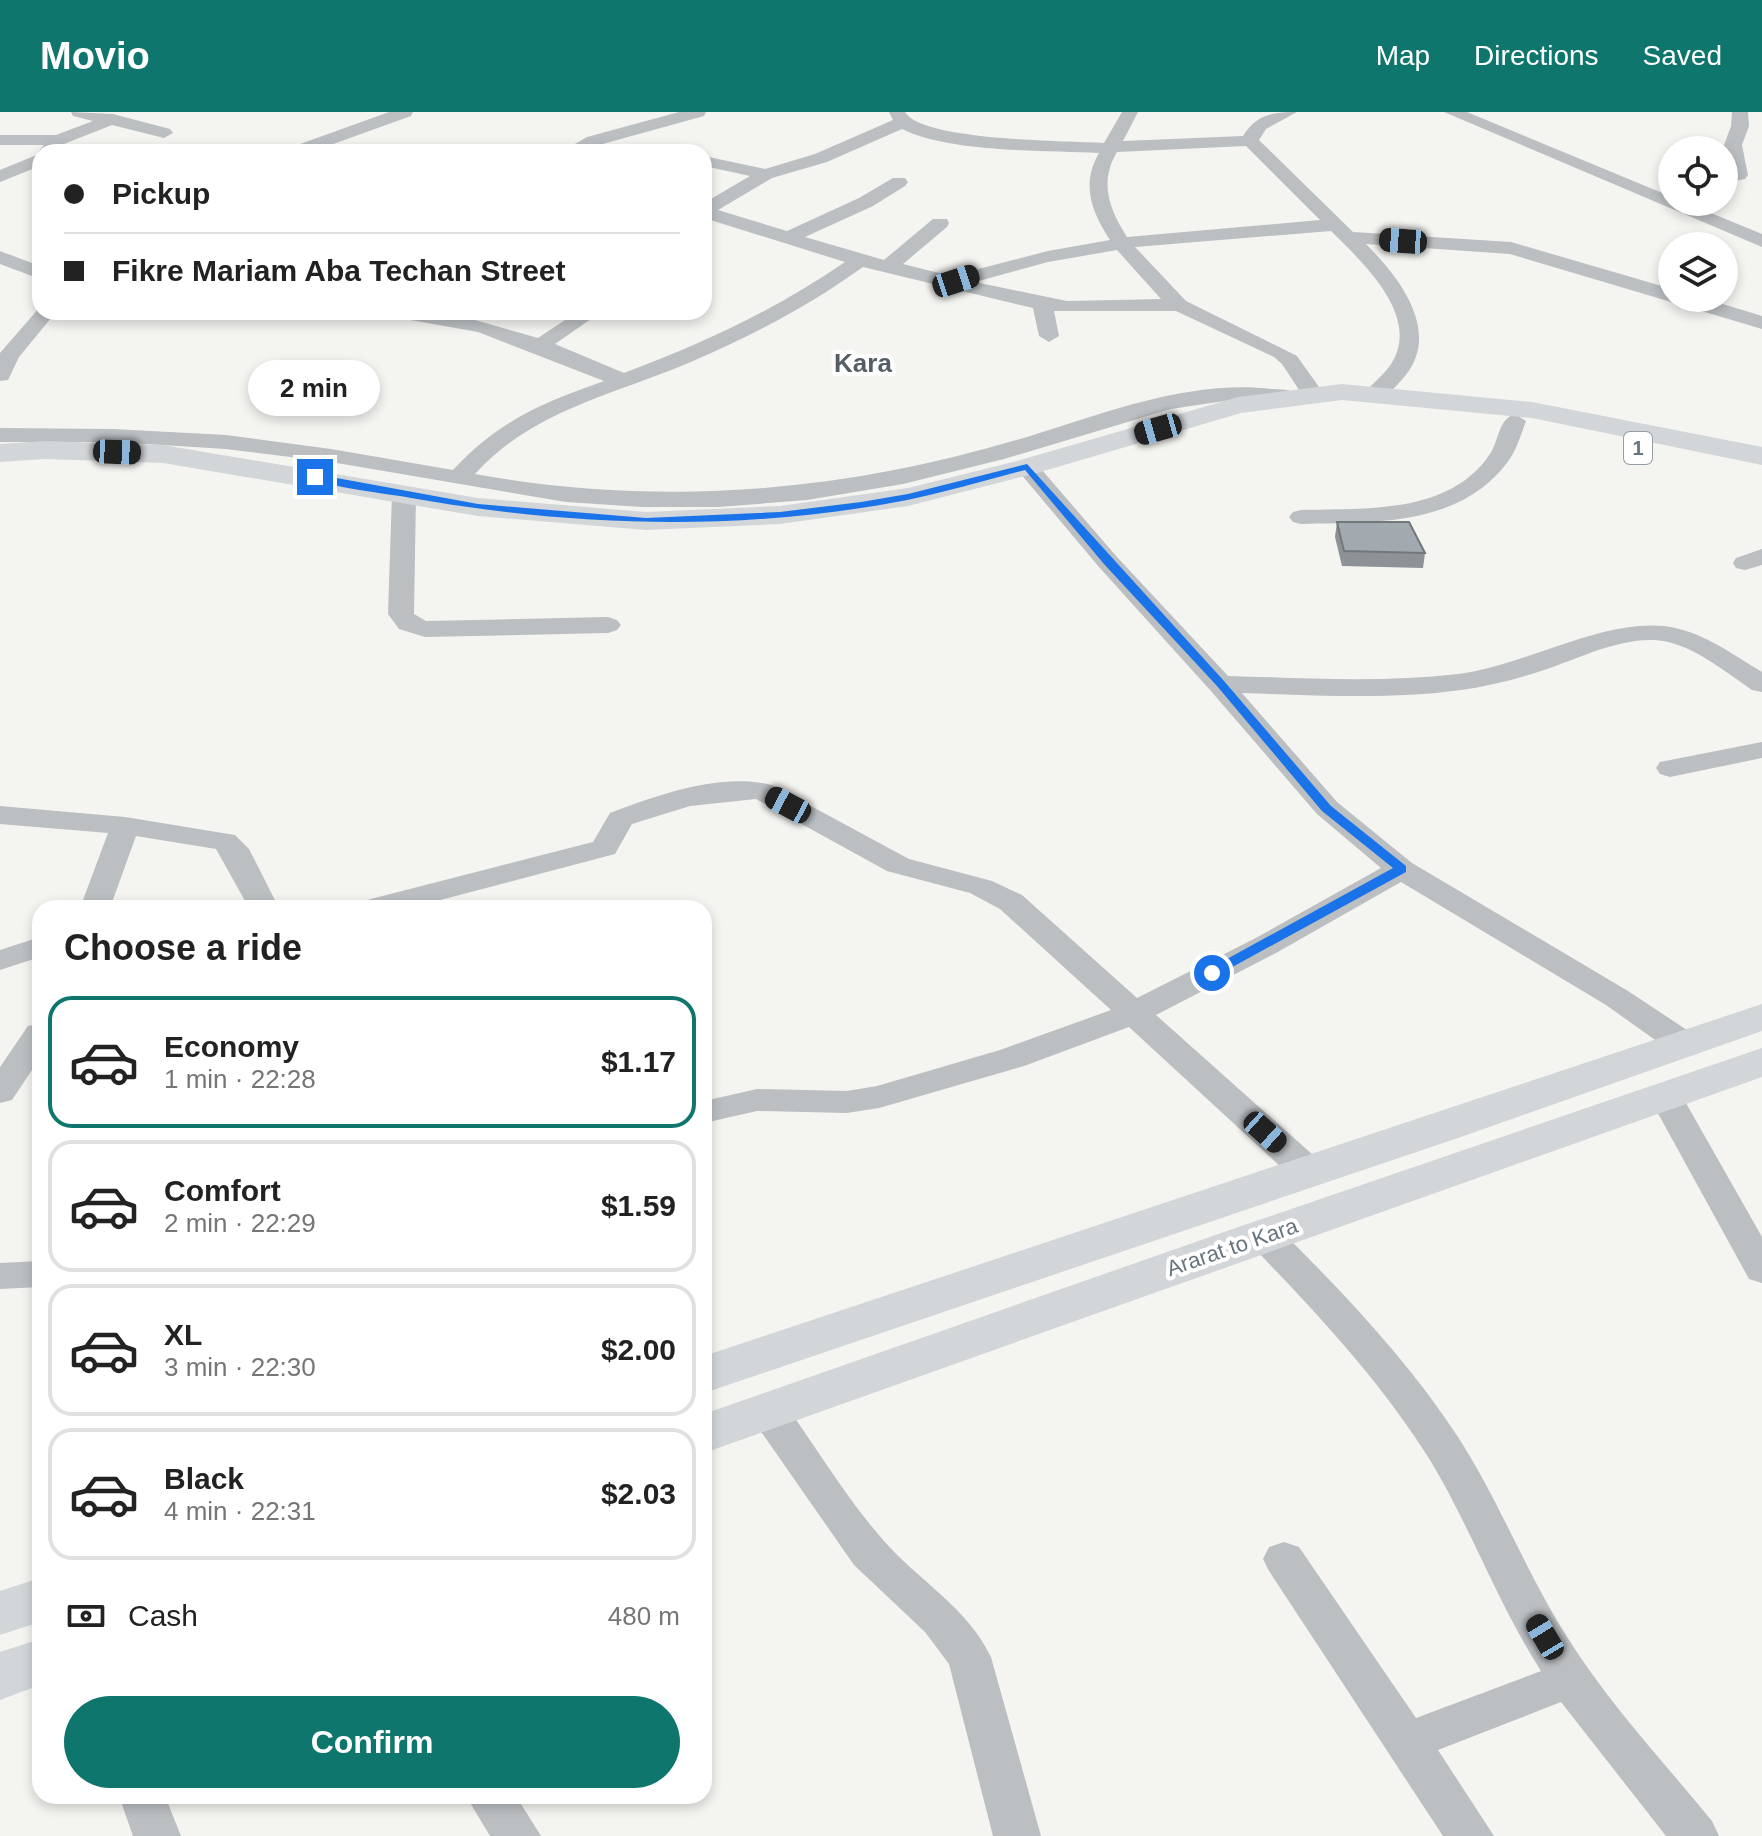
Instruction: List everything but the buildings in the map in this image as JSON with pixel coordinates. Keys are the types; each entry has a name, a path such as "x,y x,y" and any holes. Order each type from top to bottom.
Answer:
{"main road":[{"path":"0,453 45,450 163,454 478,507 599,519 709,520 780,515 908,497 1027,467 1238,405 1301,395 1376,393 1472,404 1523,415"},
{"name":"1","path":"1523,415 1762,456"},
{"name":"1","path":"1523,415 1762,475"},
{"path":"712,1372 1762,1017"},
{"name":"Ararat to Kara","path":"712,1431 1762,1062"},
{"path":"1564,1085 1605,1119"},
{"path":"0,1613 32,1603"},
{"path":"0,1676 32,1665"}],"street":[{"path":"79,112 164,133"},
{"path":"162,112 169,144"},
{"path":"317,144 405,112"},
{"path":"587,144 698,112"},
{"path":"0,435 106,434 198,438 302,451 542,492 631,500 745,499 883,481 992,456 1140,410 1203,397 1233,393 1301,395 1290,360 1179,305 1133,261 1104,211 1098,196 1097,174 1130,112"},
{"path":"1250,141 1254,130 1263,122 1289,112"},
{"path":"1452,112 1762,241"},
{"path":"1736,136 1740,112"},
{"path":"712,206 766,174 821,158 900,117 924,131 955,137 1110,148 1250,141 1386,275 1399,299 1409,351 1403,364 1376,393"},
{"path":"57,144 113,119"},
{"path":"950,161 955,137"},
{"path":"0,140 35,144"},
{"path":"0,177 32,163"},
{"path":"712,163 766,174"},
{"path":"1738,176 1762,173"},
{"path":"790,237 866,202 899,182"},
{"path":"1650,192 1658,191"},
{"path":"712,213 860,260 1042,304 1067,307 1179,305"},
{"path":"890,265 940,223"},
{"path":"956,281 1014,263 1234,230 1342,231 1511,248 1658,291"},
{"path":"0,257 32,270"},
{"path":"459,478 500,434 521,422 706,348 755,324 860,260"},
{"path":"1042,304 1049,336"},
{"path":"1727,312 1762,323"},
{"path":"0,375 5,354 38,320"},
{"path":"465,320 542,344 623,381"},
{"path":"542,344 579,320"},
{"path":"1301,517 1391,514 1421,510 1445,502 1474,483 1500,457 1523,415"},
{"path":"1027,467 1327,808 1401,869 1617,998 1684,1044"},
{"path":"404,493 401,614 408,624 425,629 608,625"},
{"path":"1220,684 1403,688 1450,683 1531,667 1640,633 1668,634 1687,641 1762,684"},
{"path":"1670,768 1762,750"},
{"path":"405,900 604,848 620,819 650,807 740,789 762,791 898,865 981,887 1011,902 1309,1172"},
{"path":"0,815 125,826 225,841 234,849 260,900"},
{"path":"98,900 125,826"},
{"path":"712,1110 757,1100 847,1102 879,1097 1012,1058 1132,1014 1265,946 1401,869"},
{"path":"0,960 32,950"},
{"path":"0,1092 32,1045"},
{"path":"1666,1097 1762,1270"},
{"path":"1263,1235 1327,1300 1405,1393 1444,1450 1520,1594 1570,1679 1695,1836"},
{"path":"0,1276 32,1274"},
{"path":"769,1412 869,1553 940,1619 969,1657 1017,1836"},
{"path":"1284,1559 1470,1836"},
{"path":"1407,1742 1570,1679"},
{"path":"145,1804 157,1836"},
{"path":"495,1804 517,1836"}],"district":[{"name":"Kara","path":"863,363"}],"route":[{"path":"315,477 478,507 646,521 780,515 861,504 908,497 1027,467 1327,808 1401,869 1212,973"}]}
